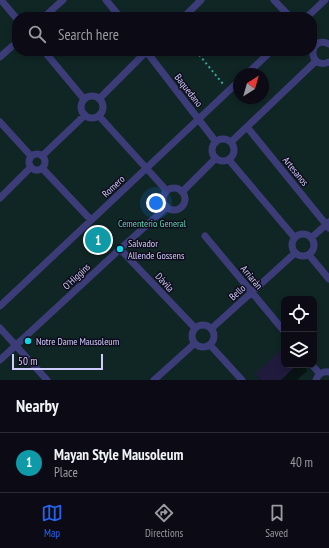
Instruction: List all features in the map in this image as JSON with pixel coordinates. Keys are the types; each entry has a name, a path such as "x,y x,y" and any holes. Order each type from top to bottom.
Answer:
{"lane":[{"path":"1,0 12,13"},
{"path":"50,12 63,0"},
{"path":"106,0 116,12"},
{"path":"189,12 201,0"},
{"path":"274,0 285,12"},
{"path":"312,12 325,0"},
{"path":"317,43 325,42 329,44"},
{"path":"0,57 12,46"},
{"path":"48,56 84,99"},
{"path":"99,99 142,56"},
{"name":"Baquedano","path":"151,56 216,142"},
{"path":"253,68 266,56"},
{"path":"313,56 316,61 322,64 329,62"},
{"path":"231,142 316,61"},
{"name":"Romero","path":"0,306 233,86"},
{"path":"93,96 99,99 103,106 99,116 91,118 82,113 82,102 84,99 93,96"},
{"path":"42,156 84,115"},
{"path":"99,116 167,191"},
{"path":"0,122 32,156"},
{"name":"Artesanos","path":"247,127 328,225"},
{"path":"223,139 231,142 234,149 232,157 229,160 220,160 213,155 212,150 216,142 223,139"},
{"path":"31,168 29,161 32,156 38,154 42,156"},
{"path":"42,156 44,161 44,166 42,168"},
{"path":"182,192 216,158"},
{"path":"229,160 295,238"},
{"path":"31,168 36,170 42,168"},
{"path":"0,198 31,168"},
{"path":"42,168 91,220"},
{"path":"175,188 182,192 185,203 182,207 171,210 167,207 163,199 164,194 167,191 175,188"},
{"name":"O'Higgins","path":"0,360 120,248 167,207"},
{"path":"311,238 328,225"},
{"path":"305,235 311,238 314,249 309,255 300,256 295,253 292,244 295,238 305,235"},
{"name":"Arriarán","path":"205,236 281,327"},
{"name":"Dávila","path":"120,248 195,328"},
{"name":"Bello","path":"211,329 295,253"},
{"path":"309,255 329,279"},
{"path":"201,325 211,329 214,336 210,345 200,347 194,344 192,338 195,328 201,325"},
{"path":"0,328 46,379"},
{"path":"154,380 194,344"},
{"path":"210,345 242,380"},
{"path":"314,368 318,377 324,372 329,372"}],"path":[{"path":"200,56 228,91"}],"green space":[{"name":"Cementerio General","path":"0,0 329,0 329,380 0,380"}],"building":[{"path":"281,350 281,368 294,368 281,380 261,380 255,374"}],"place":[{"name":"Mayan Style Mausoleum","path":"98,240"},
{"name":"Salvador Allende Gossens","path":"120,249"},
{"name":"Notre Dame Mausoleum","path":"28,341"}]}
